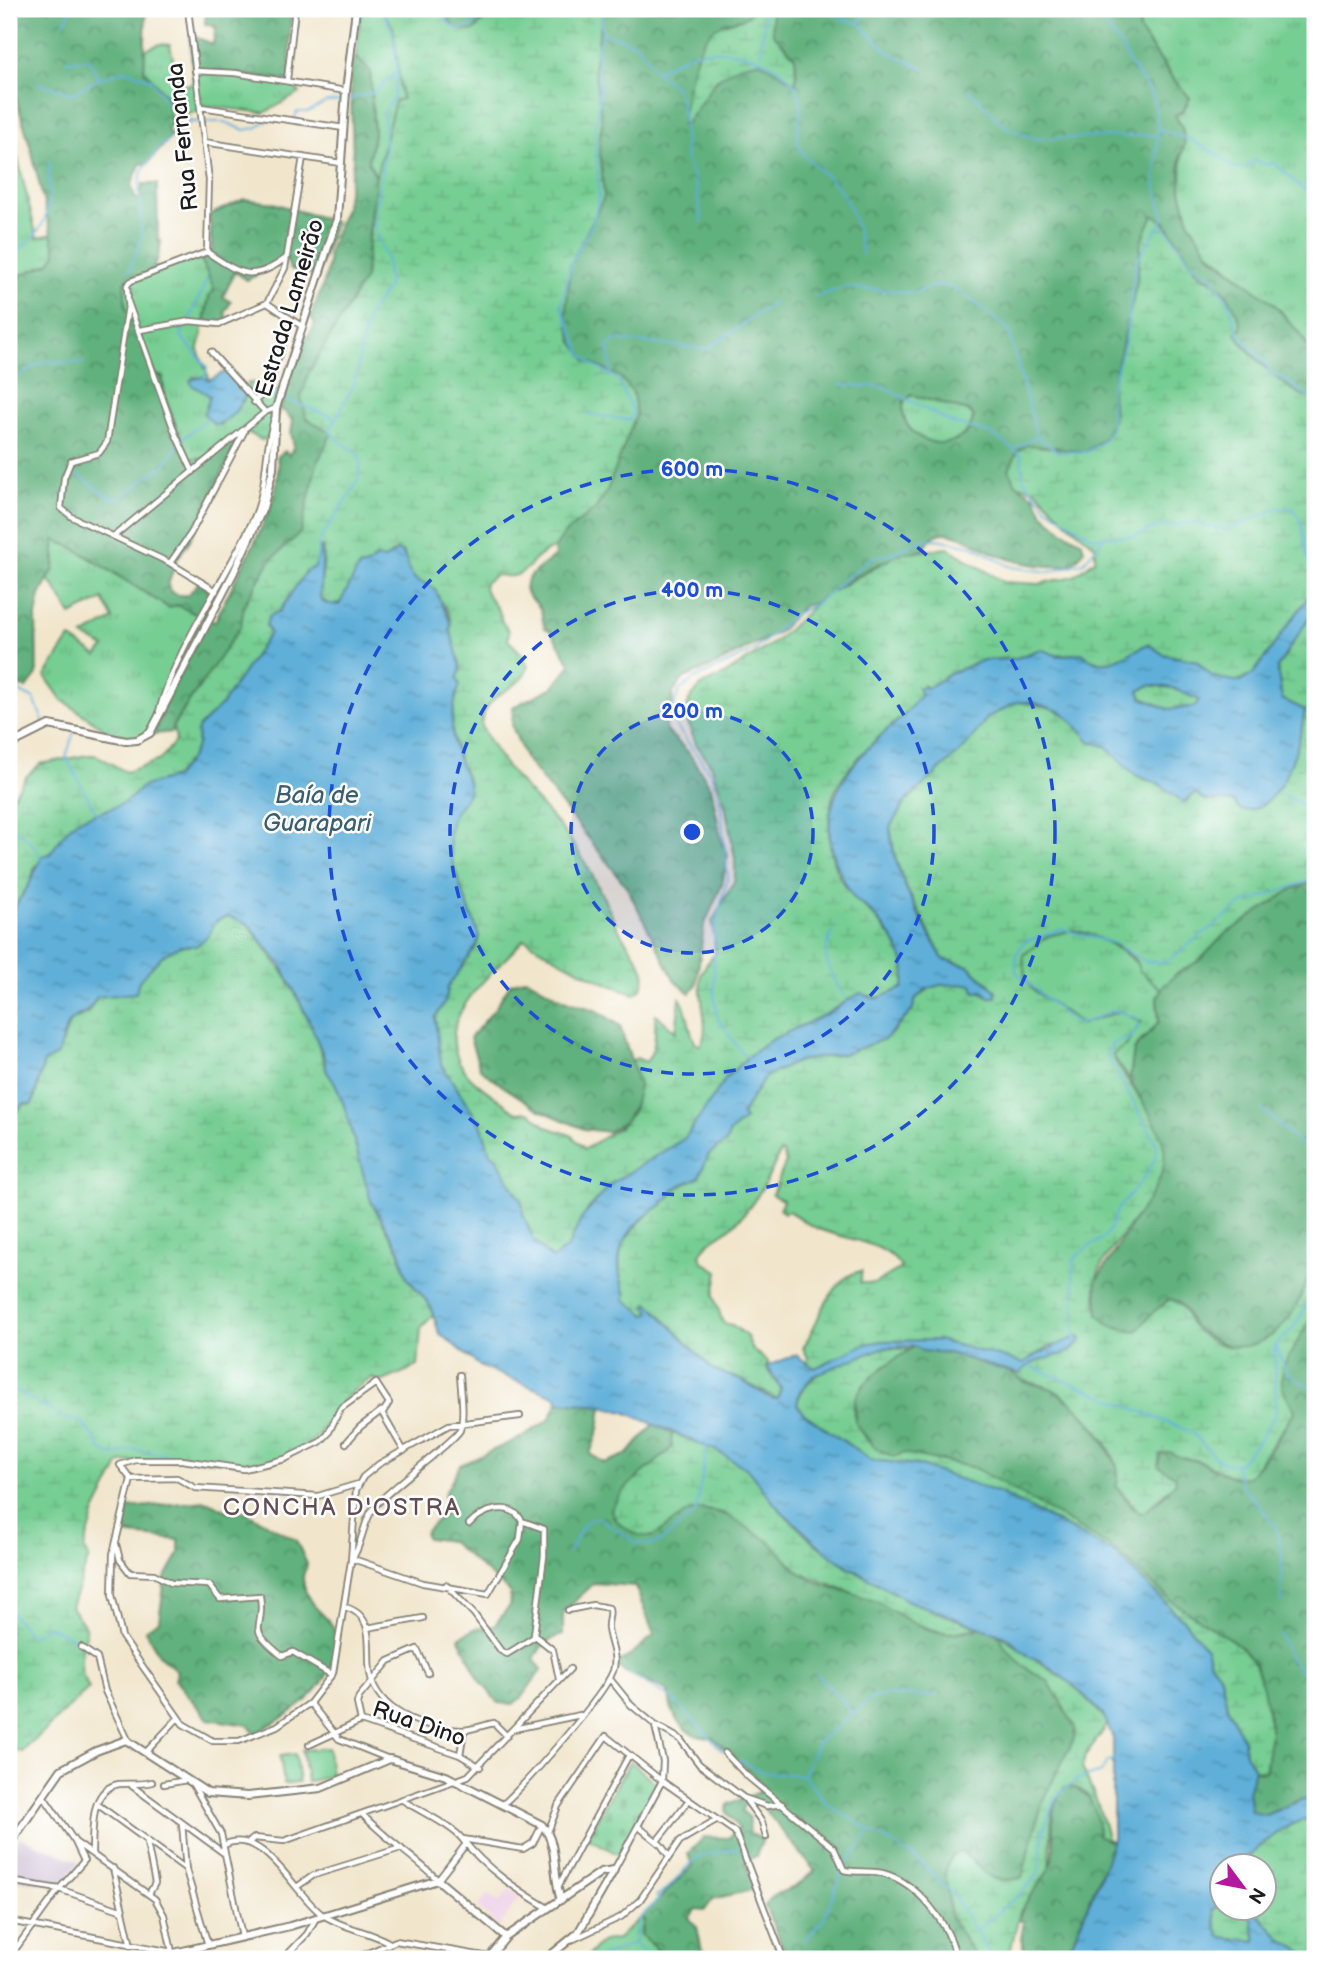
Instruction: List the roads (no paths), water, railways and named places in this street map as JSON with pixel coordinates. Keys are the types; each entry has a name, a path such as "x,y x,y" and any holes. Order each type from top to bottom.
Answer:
{"street":[{"name":"Rua Fernanda","path":"188,9 209,185 207,252"},
{"path":"287,80 295,9"},
{"name":"Estrada Lameirão","path":"158,722 175,681 249,541 270,491 276,410 337,219 346,90 356,9"},
{"path":"195,71 287,80 346,90"},
{"path":"201,107 345,128"},
{"path":"204,142 342,163"},
{"path":"140,330 190,321 219,324 267,303 283,274 287,258 303,158"},
{"path":"216,591 170,564 63,512 61,490 71,461 99,453 107,442 128,302 127,291 131,281 207,252 239,273 250,276 287,258"},
{"path":"128,302 193,472"},
{"path":"267,303 303,328"},
{"path":"254,402 268,389 291,319"},
{"path":"211,352 265,412"},
{"path":"9,745 49,724 126,741 137,740 150,733 158,722 162,701 176,670 261,499 276,410 265,412 114,536"},
{"path":"170,564 191,533 246,428"},
{"path":"352,1560 363,1526 377,1504 430,1456 456,1437 461,1422 460,1375"},
{"path":"131,1479 120,1465 136,1460 182,1460 244,1469 285,1459 320,1443 328,1434 340,1409 376,1383 389,1403 383,1412 370,1419 346,1443"},
{"path":"383,1412 404,1451"},
{"path":"131,1479 177,1478 195,1488 318,1496 359,1483 376,1466 444,1427 461,1422 520,1416"},
{"path":"131,1479 115,1540 112,1595 121,1637 178,1718 190,1730 213,1741 239,1741 277,1726 310,1703 332,1675 352,1560 359,1483"},
{"path":"352,1560 423,1583 489,1593 520,1539 522,1521 517,1514 503,1509 484,1512 468,1524"},
{"path":"522,1521 537,1524 544,1530 544,1556 534,1637"},
{"path":"115,1540 120,1560 130,1573 154,1574 171,1583 209,1585 220,1600 260,1596 257,1626 260,1635 282,1656 293,1652 332,1675"},
{"path":"445,1585 474,1614 507,1654 534,1637"},
{"path":"502,1805 526,1784 540,1762 610,1679 616,1658 608,1629 610,1609 593,1605 568,1610"},
{"path":"345,1607 359,1614 367,1628 373,1682 390,1706 422,1724 464,1730 494,1723 508,1736"},
{"path":"367,1628 423,1618"},
{"path":"534,1637 553,1650 559,1680"},
{"path":"81,1647 97,1658 105,1691 129,1741"},
{"path":"361,1721 357,1703 389,1661 415,1648 419,1650 428,1673"},
{"path":"249,1842 254,1838 284,1841 343,1818 363,1815 458,1782 480,1767 570,1669"},
{"path":"610,1679 654,1726 680,1739 699,1764 744,1798 767,1807 782,1804"},
{"path":"310,1703 332,1734 390,1759 458,1782 542,1825 548,1832"},
{"path":"513,1729 582,1715"},
{"path":"147,1751 178,1718"},
{"name":"Rua Dino","path":"309,1745 361,1721 460,1755 480,1767"},
{"path":"545,1959 569,1940 587,1920 662,1782 663,1761 654,1726"},
{"path":"460,1755 464,1730"},
{"path":"561,1900 548,1832 558,1806 606,1736 662,1782 736,1832 781,1952"},
{"path":"9,1845 44,1797 48,1787 70,1763 120,1741 129,1741 147,1751 215,1796 283,1795 321,1788 390,1759"},
{"path":"725,1753 747,1776 834,1849 844,1870 880,1873 924,1897 935,1911 957,1959"},
{"path":"557,1889 629,1755"},
{"path":"164,1784 190,1781"},
{"path":"190,1781 224,1845 242,1937"},
{"path":"92,1852 96,1804 107,1789 116,1785 132,1786 152,1782"},
{"path":"132,1786 226,1855"},
{"path":"9,1958 59,1889 84,1861 75,1842 44,1797"},
{"path":"744,1798 762,1822 766,1837"},
{"path":"403,1800 464,1841 515,1888 548,1908"},
{"path":"657,1841 688,1800"},
{"path":"96,1804 186,1870"},
{"path":"363,1815 506,1937"},
{"path":"569,1940 621,1917 640,1900 668,1855 690,1834 716,1820"},
{"path":"182,1823 186,1870 208,1945"},
{"path":"464,1841 523,1849 533,1843 542,1825"},
{"path":"639,1827 657,1841 668,1855"},
{"path":"224,1845 239,1840 249,1842 298,1886 322,1914 388,1942"},
{"path":"283,1959 322,1914 438,1880 464,1841"},
{"path":"75,1842 149,1894 164,1915 175,1951"},
{"path":"147,1842 155,1884 149,1894"},
{"path":"298,1886 314,1875 401,1848"},
{"path":"113,1868 131,1946"},
{"path":"354,1959 388,1942 411,1941 489,1958 506,1937 601,1872 614,1870"},
{"path":"9,1881 59,1889 123,1911"},
{"path":"148,1959 315,1920"},
{"path":"9,1921 131,1946 175,1951 201,1959"}],"water":[{"path":"226,371 246,395 229,418 215,425 204,414 210,396 192,385 190,380 202,377 210,380"},
{"name":"Baía de Guarapari","path":"323,546 320,598 324,603 339,605 359,567 368,565 376,558 385,559 398,550 405,557 414,578 435,589 451,624 461,668 457,679 460,685 454,705 453,734 456,754 469,787 451,821 450,851 479,936 477,945 448,987 446,1000 435,1018 441,1064 482,1127 490,1153 496,1157 522,1203 523,1215 534,1241 552,1259 568,1247 581,1219 612,1183 685,1138 727,1077 749,1056 771,1040 827,1014 860,993 876,999 903,988 904,966 896,945 876,917 853,897 838,867 831,842 830,819 835,798 845,777 878,738 903,717 921,695 918,687 928,688 951,673 983,660 1014,659 1041,649 1058,656 1082,653 1090,659 1107,662 1124,657 1148,644 1163,654 1196,661 1213,677 1240,682 1253,674 1315,588 1315,608 1277,668 1282,699 1305,710 1299,740 1278,789 1267,801 1254,809 1240,810 1234,802 1204,800 1195,793 1183,802 1159,784 1135,775 1107,747 1090,741 1063,712 1033,702 1017,702 988,717 965,747 906,801 890,827 902,879 943,959 968,966 996,991 996,997 989,997 984,991 975,992 972,984 940,985 927,989 916,998 912,1011 885,1039 844,1054 798,1061 765,1077 741,1115 745,1119 730,1132 726,1142 709,1154 699,1177 673,1189 668,1200 662,1201 663,1204 631,1231 620,1253 619,1266 626,1294 624,1299 646,1315 651,1312 646,1306 649,1303 713,1370 739,1379 772,1399 777,1399 781,1388 767,1366 796,1355 815,1368 866,1344 938,1340 1023,1363 1078,1336 1081,1339 1069,1351 1034,1363 1020,1374 948,1353 922,1351 915,1346 882,1348 814,1375 800,1391 797,1404 803,1413 871,1460 917,1465 1000,1493 1114,1552 1185,1622 1206,1649 1210,1663 1221,1677 1227,1707 1243,1740 1245,1754 1255,1769 1248,1792 1251,1812 1266,1815 1306,1798 1308,1804 1315,1806 1315,1818 1305,1819 1287,1827 1251,1853 1208,1853 1208,1923 1216,1923 1220,1937 1256,1941 1253,1923 1266,1923 1281,1939 1315,1959 1065,1959 1101,1876 1113,1839 1113,1738 1103,1714 1073,1685 1040,1660 1029,1657 1009,1638 909,1601 831,1556 778,1508 747,1469 715,1450 625,1412 591,1404 558,1402 557,1397 481,1367 439,1333 430,1305 407,1278 400,1251 371,1201 344,1105 327,1072 324,1057 308,1018 281,965 248,924 228,916 216,921 208,936 196,946 180,946 162,956 139,981 136,993 97,997 87,1011 71,1020 58,1054 44,1062 32,1104 24,1104 9,1119 9,915 29,885 42,856 50,854 74,822 128,800 141,787 175,777 190,759 197,745 198,728 222,704 270,633 266,625 270,615 279,612 306,571 315,567","holes":["1150,685 1173,688 1199,700 1194,707 1168,709 1142,698 1139,691"]}],"waterway":[{"path":"64,23 71,9"},
{"path":"317,565 319,543 354,487 361,464 358,454 333,436 330,430 354,384 368,315 389,286 386,258 375,229 375,212 385,150 384,111 394,98 397,69 392,29 381,9"},
{"path":"440,9 445,19 457,28 470,26 491,9"},
{"path":"589,414 629,420 633,412 618,380 592,364 581,353 561,305 572,262 593,222 599,197 595,130 599,102 597,48 603,33 601,24 604,9"},
{"path":"761,55 765,9"},
{"path":"824,9 842,19 859,23 888,52 924,69"},
{"path":"860,22 868,9"},
{"path":"815,297 844,287 915,293 943,285 959,291 1008,328 1037,437 1058,452 1087,452 1103,441 1112,427 1111,389 1125,342 1136,262 1164,218 1155,184 1158,129 1154,98 1121,46 1093,9"},
{"path":"603,33 637,44 656,71 677,88 683,111 686,158 695,182 702,222"},
{"path":"656,71 694,53 724,51 757,58 785,74 795,85 800,99 799,146 845,198 863,255"},
{"path":"66,61 89,59 99,78"},
{"path":"39,83 72,94 96,80 125,70 151,79 173,111 193,122 225,122 244,130 256,128 269,119"},
{"path":"348,99 375,92 396,72"},
{"path":"969,90 1007,128 1036,139 1157,135"},
{"path":"294,121 297,112 308,112 326,102 343,101"},
{"path":"129,271 142,238 139,188 142,170 161,146 191,122"},
{"path":"1158,129 1191,140 1220,156 1233,168 1247,167 1254,160 1266,165 1274,162 1302,188 1314,194"},
{"path":"9,257 33,237 46,217 50,193 49,162"},
{"path":"1163,225 1193,265 1210,275 1229,303 1238,333 1264,361 1271,373 1289,382 1315,402"},
{"path":"189,320 207,279"},
{"path":"611,373 608,347 615,340 707,349 775,302"},
{"path":"185,324 181,336 207,367 205,378"},
{"path":"9,382 43,362 83,363"},
{"path":"841,385 884,387 952,423 990,433 1021,455 1023,478 1047,508 1092,537 1134,536 1154,528 1191,523 1228,530 1277,508 1292,508 1301,523 1310,567 1315,574"},
{"path":"249,390 259,394"},
{"path":"264,397 276,398"},
{"path":"281,398 335,418"},
{"path":"76,474 111,498 119,498 165,464 183,438 208,419"},
{"path":"1017,448 1036,437"},
{"path":"748,1057 742,1053 718,1019 714,995 714,929 728,878 720,801 711,774 676,726 674,706 679,691 694,679 755,650 794,615 817,603 872,557 888,555 922,540 937,539 973,546 1011,567 1050,572 1084,562 1104,537"},
{"path":"9,686 34,699 45,726"},
{"path":"74,732 66,757 98,816"},
{"path":"1279,793 1315,811"},
{"path":"9,826 32,844 41,860"},
{"path":"1075,1339 1073,1262 1080,1253 1107,1234 1118,1209 1154,1162 1157,1145 1107,1055 1112,1044 1132,1037 1138,1026 1137,1018 1115,1010 1083,1023 1074,1023 1016,972 1016,955 1024,942 1062,929 1113,943 1147,962 1166,962 1244,903 1315,879"},
{"path":"833,931 828,942 827,961 847,1003"},
{"path":"1262,1109 1315,1157"},
{"path":"1030,1366 1191,1432 1217,1459 1227,1464 1239,1463 1260,1439 1276,1413 1274,1346 1292,1330 1304,1311 1315,1281"},
{"path":"1275,1345 1287,1373 1315,1390"},
{"path":"835,1360 858,1349"},
{"path":"9,1387 66,1419 82,1421 99,1448 112,1455 130,1449 195,1460 202,1456"},
{"path":"569,1552 585,1523 593,1518 599,1518 635,1542 650,1545 660,1542 696,1512 707,1445"},
{"path":"1235,1465 1242,1486 1275,1524 1282,1552 1281,1601"},
{"path":"9,1610 29,1634 36,1634 48,1626 67,1635 81,1646"},
{"path":"1280,1634 1287,1653 1315,1691"},
{"path":"629,1673 671,1698 723,1751"},
{"path":"817,1675 843,1700 851,1714"},
{"path":"804,1773 817,1743 872,1698 891,1695 937,1696"},
{"path":"976,1931 1022,1892 1038,1874 1044,1829 1055,1798 1076,1780 1101,1772 1107,1762 1115,1759"},
{"path":"735,1761 743,1762 761,1772 803,1775 828,1805 916,1858 952,1893 987,1948 991,1959"},
{"path":"804,1941 824,1919 844,1867 870,1832"},
{"path":"634,1943 639,1919 659,1899 656,1896 668,1888 694,1860 704,1855 738,1848"},
{"path":"594,1959 633,1944"},
{"path":"635,1944 653,1959"}],"district":[{"name":"CONCHA D'OSTRA","path":"342,1507"}]}
